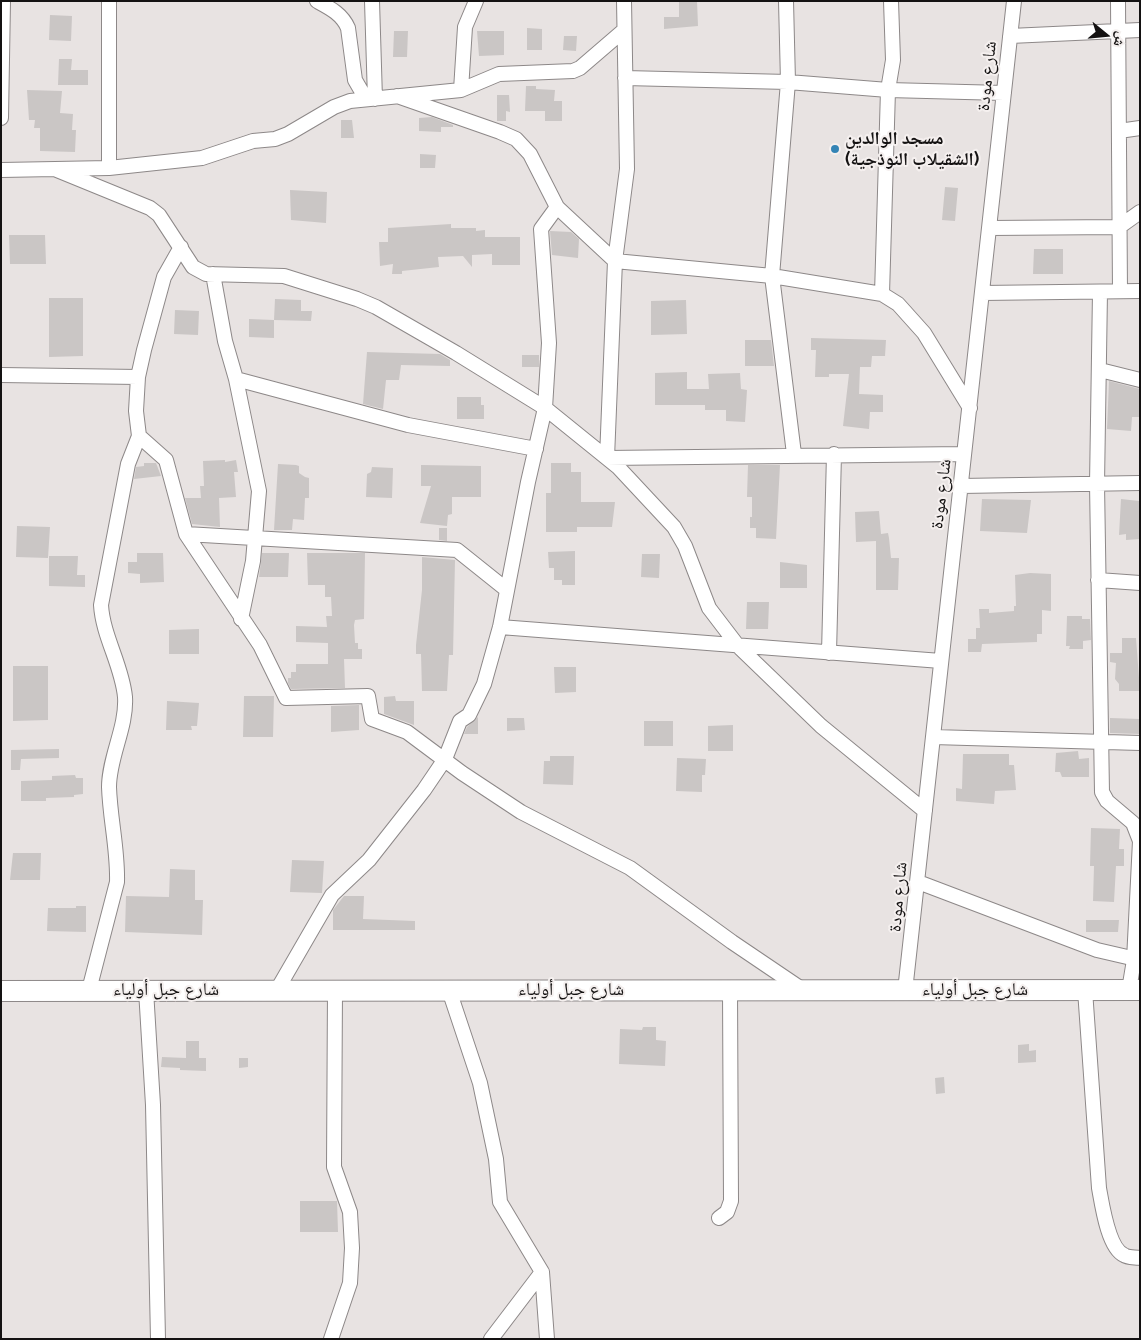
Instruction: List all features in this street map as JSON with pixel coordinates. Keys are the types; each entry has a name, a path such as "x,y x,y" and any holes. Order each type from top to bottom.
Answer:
{"highway":[{"name":"شارع جبل أولياء","path":"1,991 1134,990"}],"street":[{"path":"1,118 3,1"},
{"path":"109,1 109,168"},
{"path":"316,1 336,12 345,22 348,28 355,80 370,99"},
{"path":"370,99 372,1"},
{"path":"461,90 466,27 476,1"},
{"path":"607,458 615,261 627,169 623,31 624,1"},
{"path":"786,1 788,82 772,276 794,454"},
{"path":"882,294 888,90 893,60 891,1"},
{"name":"شارع مودة","path":"905,991 1014,1"},
{"path":"1118,1 1120,291"},
{"path":"1010,36 1140,30"},
{"path":"1,170 109,168 202,158 253,142 274,139 288,134 334,106 350,101 461,90 500,74 573,71 580,68 623,31"},
{"path":"625,78 788,82 888,90 1004,93"},
{"path":"397,96 516,139 530,154 557,207 615,261 772,276 882,294 898,304 924,333 970,408"},
{"path":"1119,130 1140,128"},
{"path":"57,170 150,208 159,215 193,267 206,274 284,276 356,299 376,307 545,408 607,458 674,528 685,546 709,608 738,646 821,726 925,811"},
{"path":"277,990 332,895 369,860 445,760 460,721 469,715 484,684 500,627 506,590 545,408 550,343 541,230 557,207"},
{"path":"989,228 1119,227 1140,212"},
{"path":"89,990 116,882 117,864 109,787 111,768 125,710 124,689 102,618 101,605 128,464 139,436 136,410 138,377 156,300 164,277 181,247"},
{"path":"212,274 259,491 253,561 241,619"},
{"path":"982,293 1140,291"},
{"path":"1100,292 1097,484 1099,741 1102,792 1107,801 1133,823 1140,841 1137,960 1134,990"},
{"path":"1100,370 1140,380"},
{"path":"1,375 138,377"},
{"path":"236,379 408,425 536,449"},
{"path":"139,436 166,460 186,534 260,645 286,698 368,696 372,719 407,732 462,773 521,812 630,868 732,942 803,990"},
{"path":"607,458 794,454 964,454"},
{"path":"829,653 834,454"},
{"path":"961,486 1140,483"},
{"path":"186,534 456,550 506,590"},
{"path":"1098,580 1140,583"},
{"path":"500,627 941,661"},
{"path":"933,737 1140,743"},
{"path":"918,882 1097,950 1137,960"},
{"path":"146,990 153,1105 158,1339"},
{"path":"331,1339 350,1283 352,1248 350,1212 334,1167 334,990"},
{"path":"449,990 484,1099 496,1159 500,1202 542,1272 547,1339"},
{"path":"718,1218 727,1212 731,1201 730,990"},
{"path":"1085,990 1099,1188 1104,1213 1118,1250 1123,1255 1140,1258"},
{"path":"491,1339 542,1272"}],"building":[{"path":"679,1 697,1 698,26 664,29 664,17 679,17"},
{"path":"50,15 72,16 71,41 49,40"},
{"path":"527,28 542,29 542,50 527,50"},
{"path":"394,31 408,31 407,57 393,57"},
{"path":"477,31 504,31 504,55 479,56"},
{"path":"564,36 577,36 576,51 563,50"},
{"path":"59,59 72,59 71,70 88,70 88,85 58,85"},
{"path":"526,86 536,86 536,89 555,90 554,101 562,101 562,121 545,121 545,111 525,111"},
{"path":"27,90 62,91 60,113 73,114 72,130 76,130 75,152 40,151 40,128 34,128 35,120 29,120"},
{"path":"497,95 509,95 510,112 506,111 506,121 497,121"},
{"path":"432,117 453,125 453,127 441,127 441,132 419,131 419,118"},
{"path":"341,120 352,120 354,138 341,138"},
{"path":"420,154 436,155 435,168 420,168"},
{"path":"945,187 958,188 955,221 942,220"},
{"path":"290,190 327,192 326,223 291,220"},
{"path":"451,224 451,228 476,228 476,231 485,230 485,237 520,237 520,265 492,265 492,254 472,255 472,267 463,256 438,257 439,267 402,271 402,274 392,274 393,264 380,266 379,242 388,242 388,228"},
{"path":"550,231 571,232 579,239 578,258 552,255"},
{"path":"9,235 45,235 46,264 10,264"},
{"path":"1034,249 1063,249 1063,274 1033,274"},
{"path":"49,298 83,298 83,356 49,357"},
{"path":"275,299 301,300 301,311 312,311 311,321 274,320"},
{"path":"686,300 687,334 651,335 651,301"},
{"path":"175,310 199,311 198,335 174,334"},
{"path":"249,319 274,320 274,338 249,337"},
{"path":"811,338 886,340 885,356 872,356 871,367 860,367 859,394 883,395 883,412 870,412 869,429 843,426 849,374 829,374 829,377 815,377 816,350 811,350"},
{"path":"745,340 771,340 774,366 745,366"},
{"path":"367,352 440,354 450,360 450,366 401,365 399,380 386,380 383,409 363,404"},
{"path":"522,355 539,355 539,367 522,367"},
{"path":"687,372 687,389 709,389 708,374 740,373 741,389 747,390 745,422 726,421 726,410 705,410 705,405 655,405 655,373"},
{"path":"1109,381 1140,389 1140,417 1132,417 1131,431 1107,429"},
{"path":"457,397 481,397 481,405 484,405 484,419 457,419"},
{"path":"225,460 225,462 236,460 238,472 234,472 236,497 219,498 220,527 192,524 185,498 201,498 200,486 204,486 203,461"},
{"path":"144,463 156,463 161,476 134,479 136,467 144,466"},
{"path":"551,463 571,463 571,472 581,472 581,502 615,502 612,527 577,527 577,532 546,532 546,493 551,493"},
{"path":"278,464 299,466 299,473 309,478 309,498 305,498 304,520 293,519 292,530 274,530"},
{"path":"421,465 481,466 481,497 452,497 452,514 448,515 447,526 420,523 431,486 421,486"},
{"path":"748,465 780,465 776,539 756,538 756,528 750,528 752,497 747,497"},
{"path":"372,467 393,468 392,498 366,497 367,474 371,472"},
{"path":"982,499 1031,500 1027,533 980,531"},
{"path":"1121,499 1139,501 1140,539 1126,540 1126,534 1119,535"},
{"path":"879,511 881,534 888,533 891,558 899,558 898,590 876,590 876,541 856,542 855,512"},
{"path":"17,526 50,527 48,558 16,557"},
{"path":"439,528 447,528 447,541 439,540"},
{"path":"575,551 575,585 562,585 562,580 554,580 554,568 549,568 548,552"},
{"path":"137,553 163,553 164,582 140,583 140,574 128,573 128,562 137,562"},
{"path":"262,553 289,553 288,577 259,577"},
{"path":"307,553 365,553 364,619 355,620 354,625 355,643 358,643 358,649 362,649 362,659 344,659 345,688 291,689 288,683 288,678 291,678 291,672 296,672 296,664 328,664 328,643 296,642 296,626 327,627 326,616 332,616 331,597 325,597 325,585 308,585"},
{"path":"642,554 660,554 659,578 641,577"},
{"path":"49,556 78,556 77,575 85,575 85,587 49,586"},
{"path":"422,557 455,560 453,655 449,655 447,691 422,691 421,654 416,654 416,645 422,590"},
{"path":"780,562 807,565 807,588 780,588"},
{"path":"1030,573 1051,574 1051,611 1042,610 1042,634 1037,634 1037,642 982,644 981,652 968,652 968,639 976,639 976,628 980,628 979,609 989,609 989,613 1014,611 1014,606 1016,606 1015,575"},
{"path":"747,602 769,602 768,629 746,629"},
{"path":"1067,616 1082,616 1082,619 1090,619 1091,640 1083,641 1083,649 1069,649 1070,646 1066,646"},
{"path":"199,629 199,654 169,654 169,630"},
{"path":"1122,638 1136,638 1140,691 1119,691 1119,684 1115,679 1116,663 1110,662 1110,653 1122,653"},
{"path":"13,666 48,666 48,720 13,721"},
{"path":"554,667 576,667 576,692 555,693"},
{"path":"244,696 274,696 273,737 243,737"},
{"path":"395,696 396,701 414,701 414,725 384,714 384,697"},
{"path":"167,701 199,703 197,726 191,726 192,730 166,730"},
{"path":"359,705 359,730 331,732 331,706"},
{"path":"478,717 478,734 464,734 467,727"},
{"path":"507,718 524,718 525,730 507,731"},
{"path":"1110,718 1140,719 1140,734 1110,733"},
{"path":"644,721 673,721 673,746 644,746"},
{"path":"733,725 733,751 708,751 708,726"},
{"path":"59,749 59,758 21,759 20,770 11,770 11,750"},
{"path":"1078,751 1079,759 1089,758 1089,777 1062,777 1060,772 1055,772 1056,753"},
{"path":"963,754 1009,754 1009,765 1014,765 1016,790 995,791 994,804 956,801 956,788 962,789"},
{"path":"550,756 574,756 573,785 543,784 544,761 550,761"},
{"path":"677,758 706,759 705,775 702,775 702,792 676,791"},
{"path":"75,775 76,778 83,778 83,794 74,795 74,797 46,798 46,801 21,801 21,781 52,780 52,776"},
{"path":"1091,828 1120,829 1119,849 1124,849 1124,866 1116,866 1114,902 1093,901 1094,866 1090,866"},
{"path":"13,853 41,853 40,880 10,880"},
{"path":"292,860 324,861 322,893 290,892"},
{"path":"170,869 195,870 195,900 203,900 202,935 125,932 126,896 169,897"},
{"path":"344,896 364,896 363,919 415,921 415,930 333,930 333,910"},
{"path":"76,906 86,906 86,932 47,931 48,908 76,908"},
{"path":"1086,920 1119,920 1118,932 1086,932"},
{"path":"643,1027 656,1027 656,1040 666,1041 665,1066 619,1064 620,1029 642,1030"},
{"path":"186,1041 199,1041 199,1058 206,1058 206,1071 161,1067 162,1057 186,1058"},
{"path":"1029,1044 1029,1051 1036,1050 1036,1062 1018,1063 1018,1045"},
{"path":"239,1058 248,1058 248,1067 239,1068"},
{"path":"944,1077 945,1093 936,1094 935,1078"},
{"path":"300,1201 337,1201 338,1232 300,1232"}],"place":[{"name":"مسجد الوالدين (الشقيلاب النوذجية)","path":"835,149"}]}
